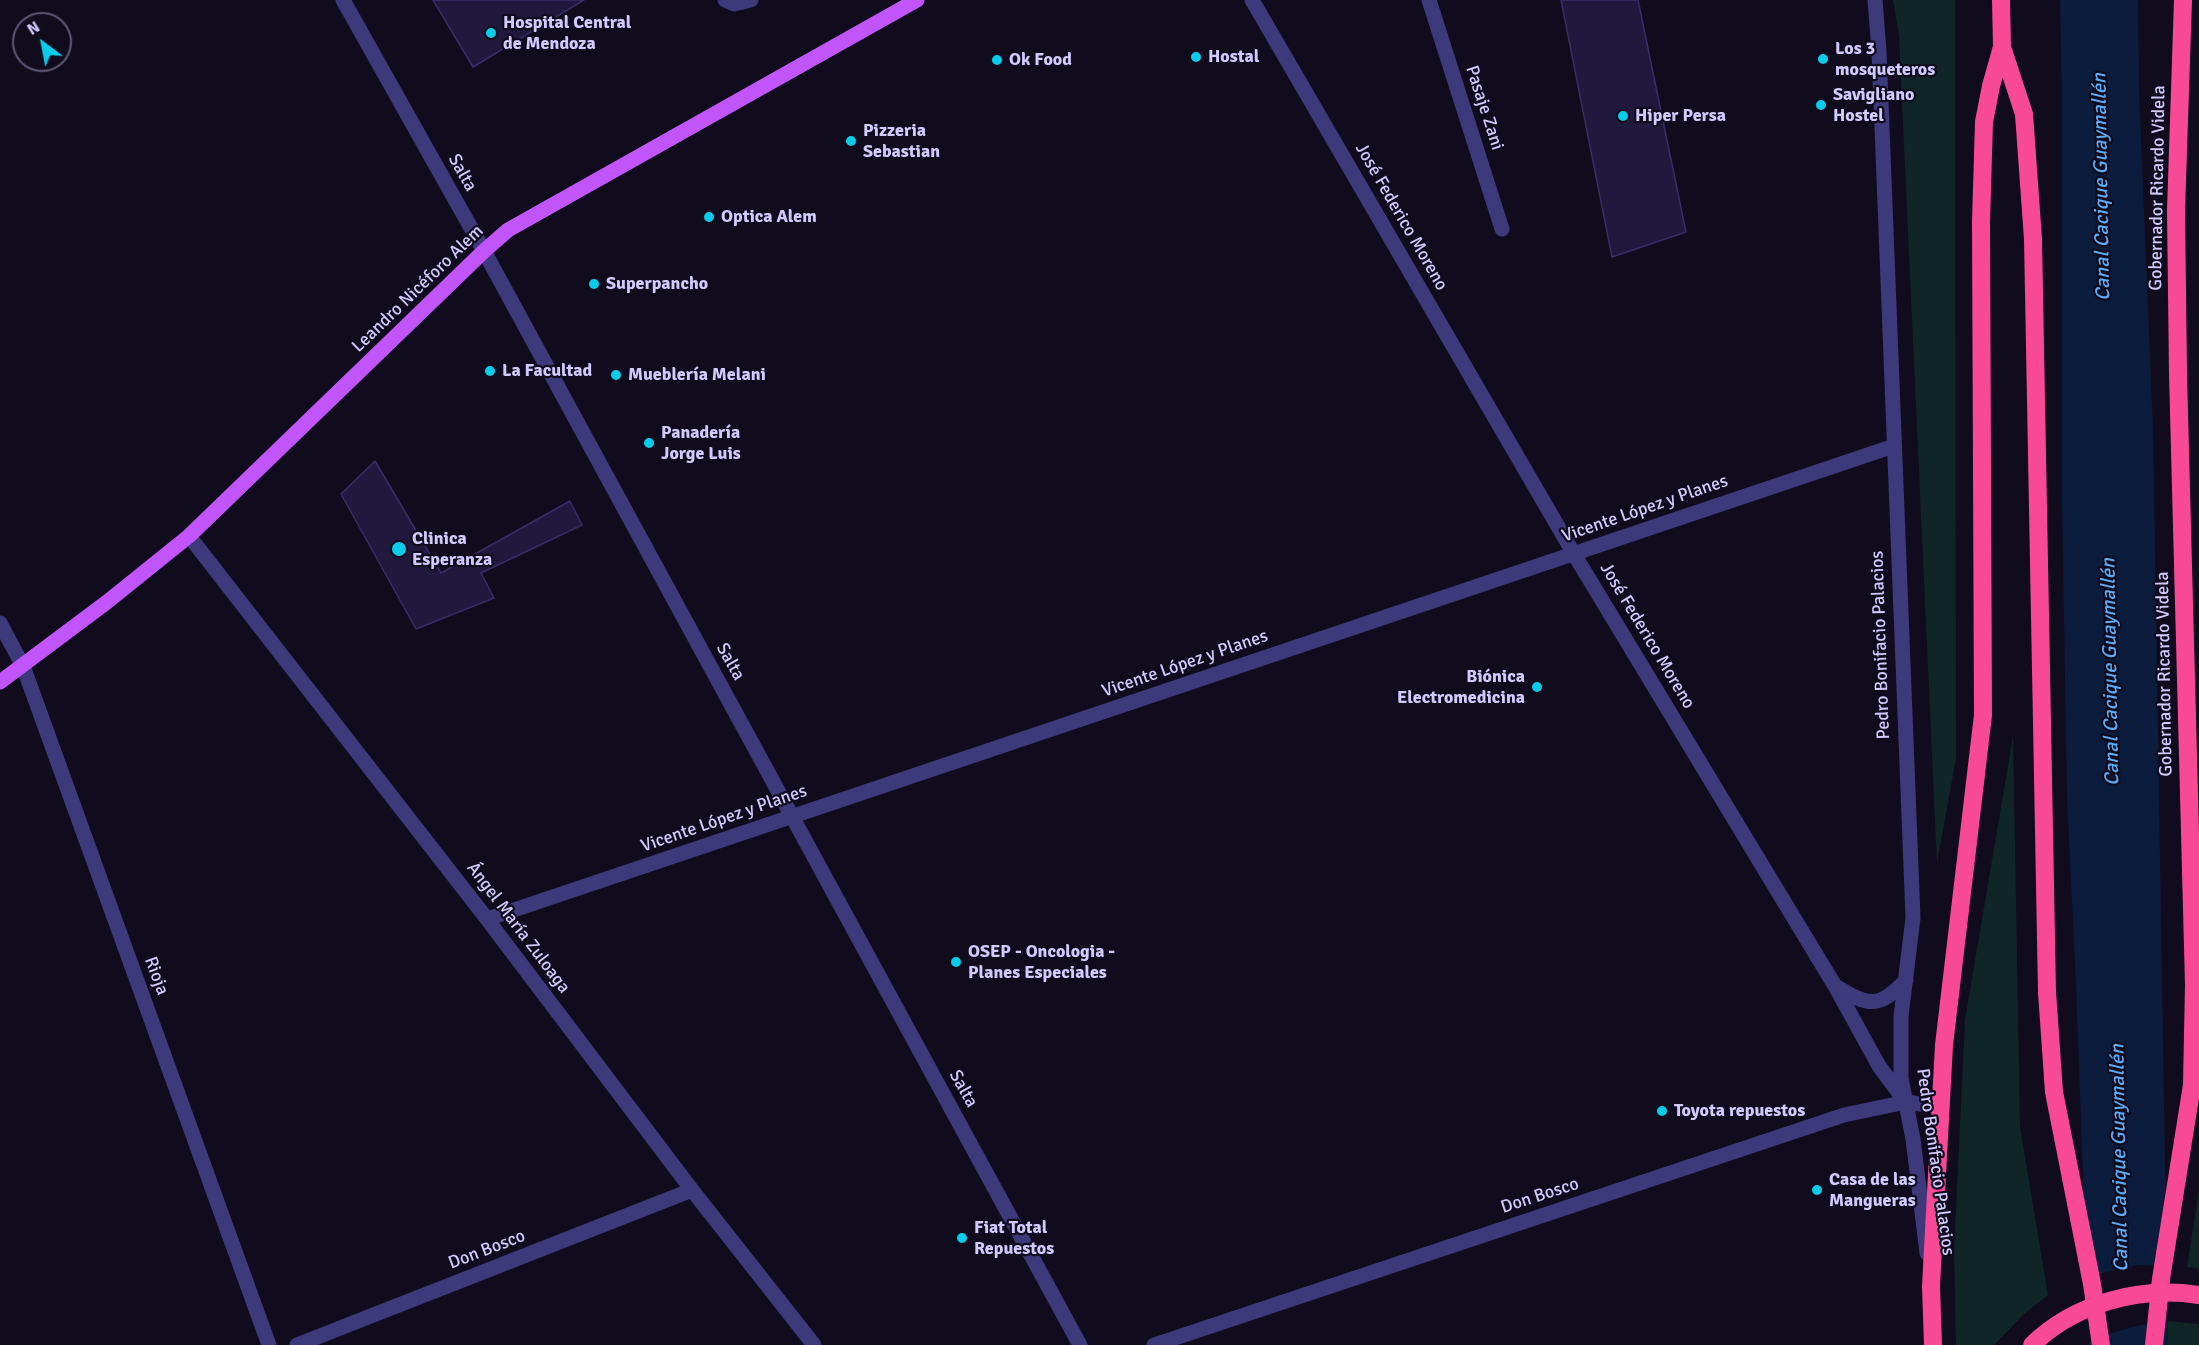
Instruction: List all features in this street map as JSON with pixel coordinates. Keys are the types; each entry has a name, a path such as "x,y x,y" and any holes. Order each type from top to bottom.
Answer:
{"highway":[{"path":"2001,0 2002,47 2024,114 2033,239 2047,992 2054,1092 2090,1272 2101,1345"},
{"name":"Gobernador Ricardo Videla","path":"2154,1345 2161,1279 2192,1085 2194,985 2177,246 2183,0"},
{"path":"1941,1107 1944,1045 1983,715 1981,222 1984,122 2002,47"},
{"name":"Pedro Bonifacio Palacios","path":"1933,1345 1931,1286 1941,1107"},
{"path":"2032,1345 2056,1325 2088,1308 2127,1296 2167,1293 2199,1295"}],"main road":[{"name":"Leandro Nicéforo Alem","path":"0,682 107,602 189,536 484,251 508,231 534,214 916,0"}],"street":[{"name":"Salta","path":"343,0 484,251 1080,1345"},
{"path":"725,0 734,4 751,0"},
{"name":"José Federico Moreno","path":"1252,0 1574,554 1835,986 1879,1066 1906,1102"},
{"name":"Pasaje Zani","path":"1429,0 1502,229"},
{"name":"Pedro Bonifacio Palacios","path":"1875,0 1880,51 1912,918 1901,1016 1901,1078 1913,1138 1931,1286"},
{"name":"Vicente López y Planes","path":"487,919 1894,446"},
{"name":"Ángel María Zuloaga","path":"189,536 814,1345"},
{"name":"Rioja","path":"0,623 23,666 269,1345"},
{"path":"1835,986 1859,1000 1877,1001 1892,995 1906,980"},
{"name":"Don Bosco","path":"1154,1345 1844,1114 1906,1102 1941,1107"},
{"name":"Don Bosco","path":"297,1345 692,1190"}],"green space":[{"path":"1893,0 1955,0 1956,758 1937,863 1899,36"},
{"path":"2013,736 2020,1127 2048,1295 2024,1314 1994,1345 1956,1345 1954,1252 1965,1020"},
{"path":"2199,1191 2199,1269 2187,1267"},
{"path":"2167,1321 2199,1324 2199,1345 2168,1345"}],"water":[{"name":"Canal Cacique Guaymallén","path":"2060,0 2138,0 2139,92 2153,430 2168,1345 2089,1345 2067,798 2062,502"}],"pier":[{"path":"2139,1265 2166,1266 2167,1321 2137,1326 2089,1342 2087,1276"}],"building":[{"name":"Hospital Central de Mendoza","path":"433,0 584,0 473,67"},
{"name":"Hiper Persa","path":"1561,0 1638,0 1686,232 1612,257"},
{"name":"Clinica Esperanza","path":"375,461 441,573 570,501 582,525 481,573 494,598 416,629 341,494"}],"place":[{"name":"Hospital Central de Mendoza","path":"491,33"},
{"name":"Hostal","path":"1196,57"},
{"name":"Los 3 mosqueteros","path":"1823,59"},
{"name":"Ok Food","path":"997,60"},
{"name":"Savigliano Hostel","path":"1821,105"},
{"name":"Hiper Persa","path":"1623,116"},
{"name":"Pizzeria Sebastian","path":"851,141"},
{"name":"Optica Alem","path":"709,217"},
{"name":"Superpancho","path":"594,284"},
{"name":"La Facultad","path":"490,371"},
{"name":"Mueblería Melani","path":"616,375"},
{"name":"Panadería Jorge Luis","path":"649,443"},
{"name":"Clinica Esperanza","path":"399,549"},
{"name":"Biónica Electromedicina","path":"1537,687"},
{"name":"OSEP - Oncologia - Planes Especiales","path":"956,962"},
{"name":"Toyota repuestos","path":"1662,1111"},
{"name":"Casa de las Mangueras","path":"1817,1190"},
{"name":"Fiat Total Repuestos","path":"962,1238"}]}
